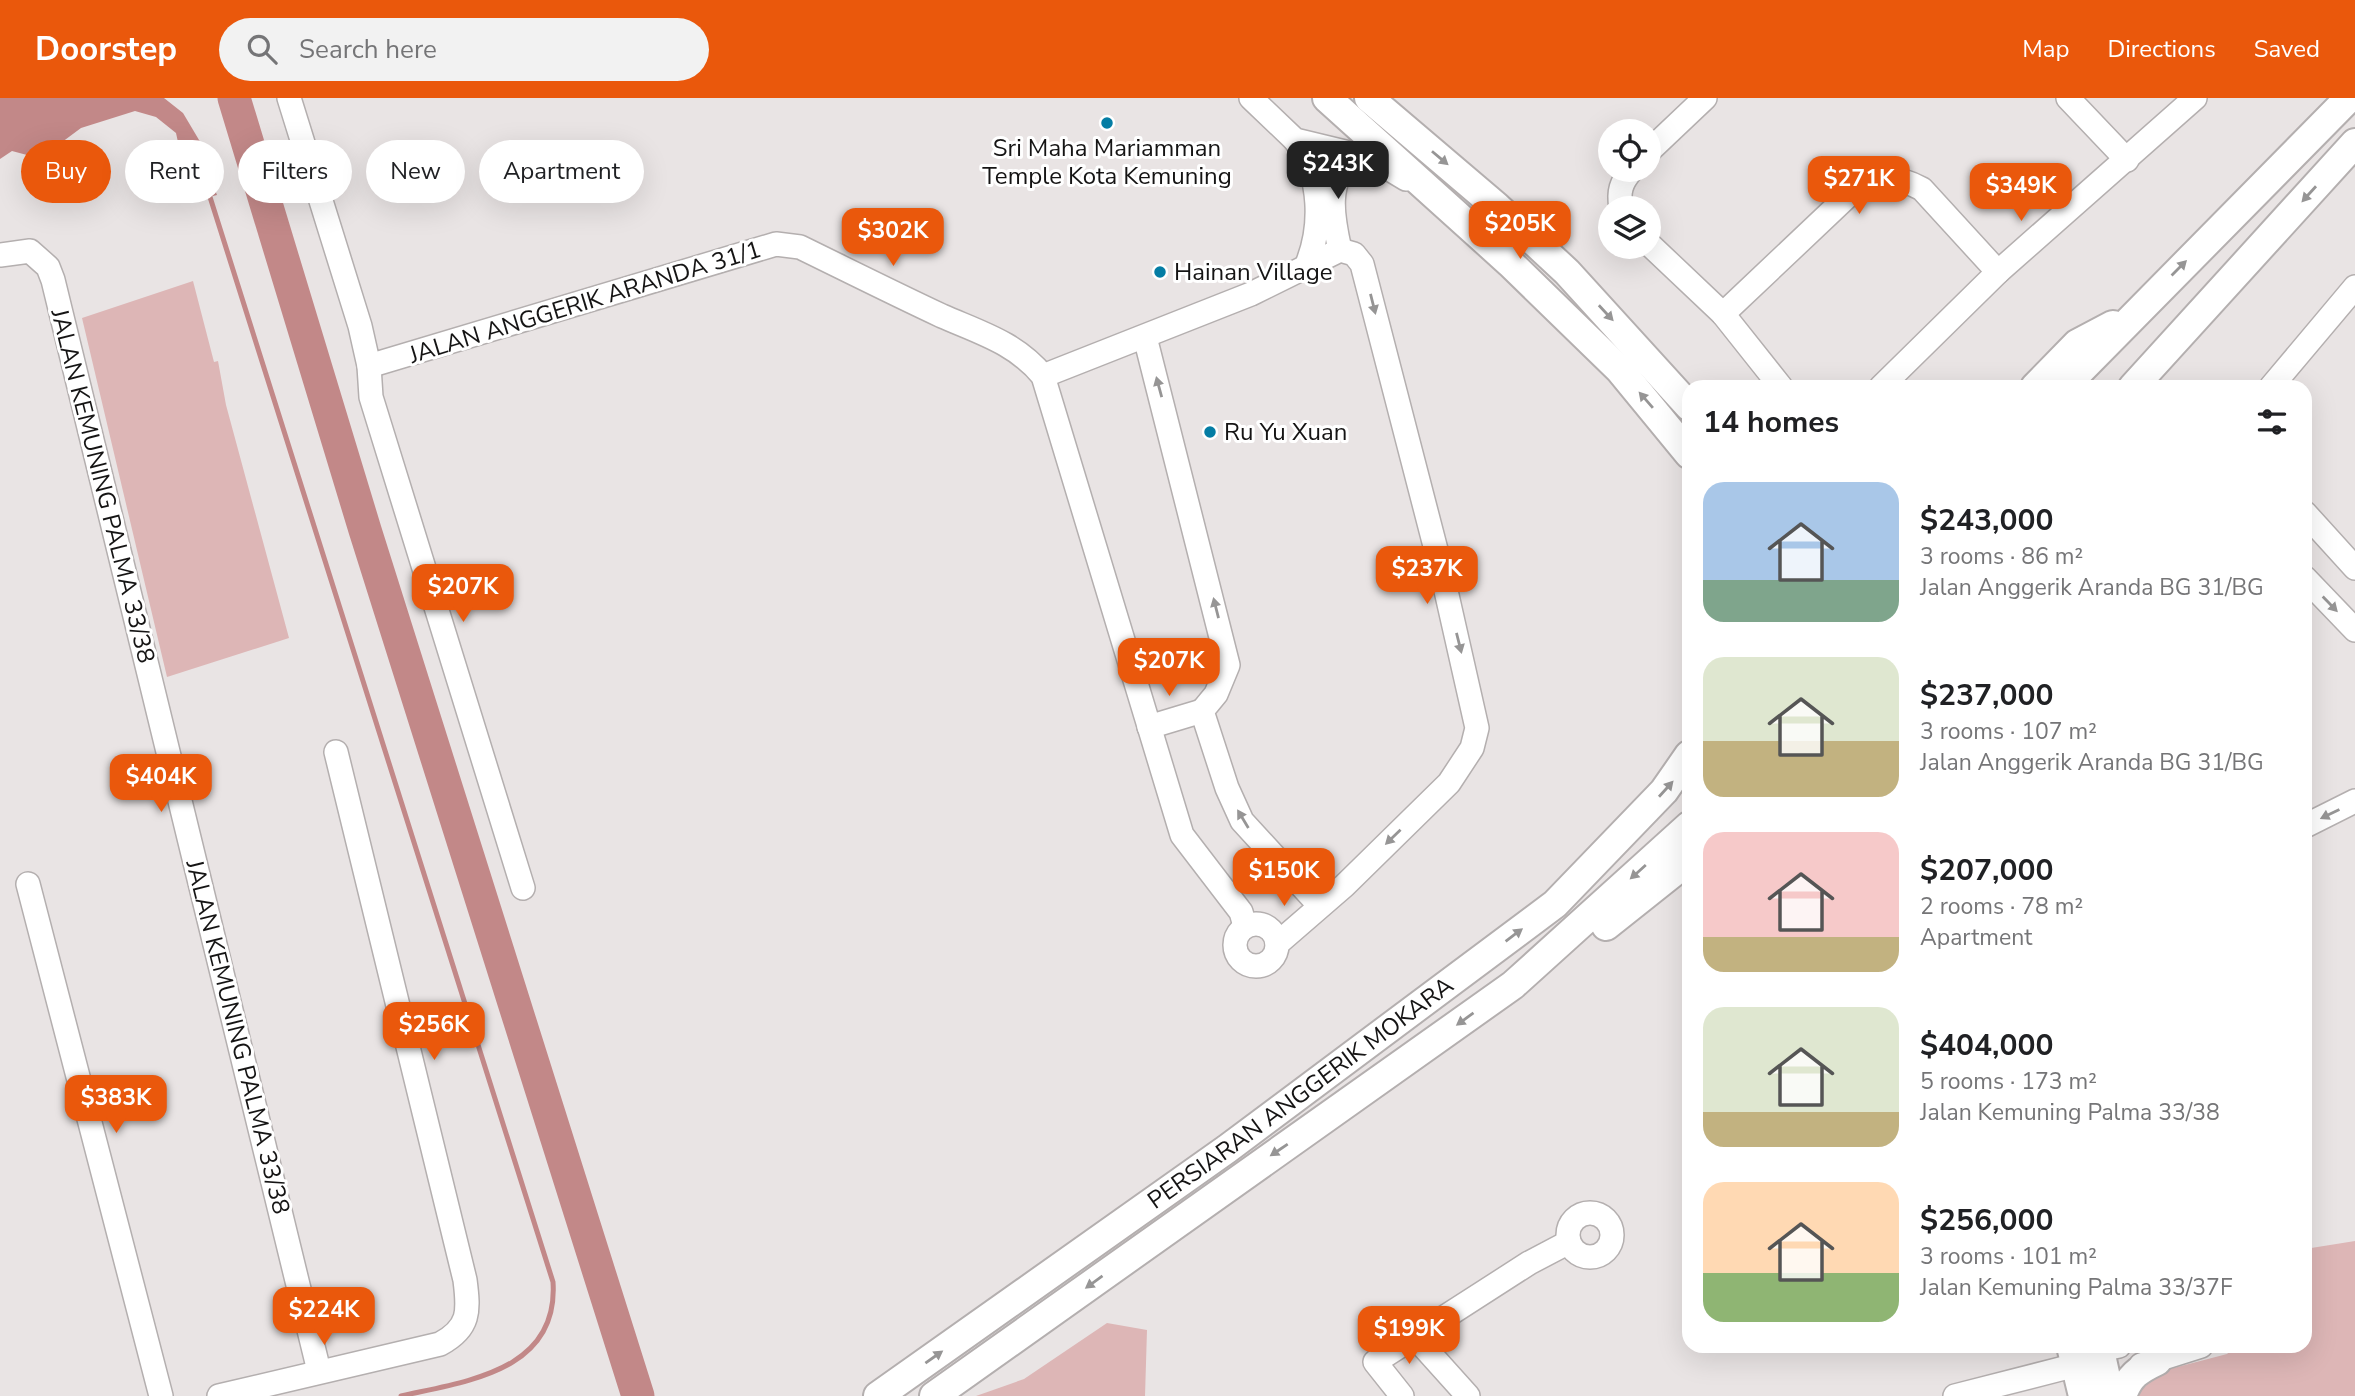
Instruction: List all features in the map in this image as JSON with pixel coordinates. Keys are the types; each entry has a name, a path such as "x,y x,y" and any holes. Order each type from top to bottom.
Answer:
{"main road":[{"path":"1327,98 1439,202 1510,263 1620,370 1682,445"},
{"path":"1369,98 1507,216 1567,272 1682,398"},
{"path":"2071,380 2349,98"},
{"path":"2142,380 2355,143"},
{"path":"2042,380 2077,344 2131,316"},
{"path":"1641,350 1682,381"},
{"name":"PERSIARAN ANGGERIK MOKARA","path":"878,1396 1227,1149 1555,904 1664,791 1682,765"},
{"name":"PERSIARAN ANGGERIK MOKARA","path":"934,1396 1513,985 1682,832"},
{"path":"1513,985 1579,948 1682,866"},
{"path":"2083,1396 2097,1358"},
{"path":"2122,1396 2128,1380 2137,1371 2157,1361"}],"street":[{"path":"289,98 360,326 369,366 371,397 523,888"},
{"path":"1251,98 1295,140 1310,165 1317,209 1314,250 1305,269"},
{"path":"1661,140 1705,98"},
{"path":"2068,98 2127,160"},
{"path":"1888,380 1998,272 2195,98"},
{"path":"1295,140 1353,154 1381,164 1439,202"},
{"path":"1340,250 1335,222 1334,181 1339,168 1353,154"},
{"path":"1723,314 1853,191 1874,178 1908,181 1922,189 1998,272"},
{"name":"JALAN ANGGERIK ARANDA 31/1","path":"369,366 750,250 783,244 800,247 945,317 986,333 1020,352 1043,376 1182,835 1241,912 1245,926"},
{"path":"1043,376 1145,337 1305,269 1340,250 1354,254 1367,281 1469,685 1477,728 1472,748 1449,783 1277,944 1269,962 1249,965 1238,957 1235,944 1236,937 1245,926 1259,924 1266,926 1276,937 1277,944"},
{"name":"JALAN KEMUNING PALMA 33/38","path":"0,255 30,251 48,267 53,280 319,1371"},
{"path":"1661,255 1723,314 1775,380"},
{"path":"2277,380 2353,295"},
{"path":"1145,337 1228,665 1216,694 1202,711 1149,727"},
{"path":"2312,521 2355,568"},
{"path":"2312,585 2355,630"},
{"path":"1202,711 1227,788 1242,821 1320,906"},
{"path":"219,1396 440,1344 456,1335 467,1317 465,1280 336,752"},
{"path":"2312,824 2355,802"},
{"path":"28,884 161,1396"},
{"path":"1402,1396 1375,1362 1528,1263 1569,1242"},
{"path":"1415,1337 1468,1396"},
{"path":"1955,1396 2097,1358 2157,1361 2180,1353"}],"shaded area":[{"path":"0,98 164,98 183,113 199,140 178,140 176,133 156,117 135,111 81,128 65,140 21,140 21,153 12,151 0,159"},
{"path":"193,281 214,362 218,361 226,405 289,638 167,677 82,318"},
{"path":"2355,1241 2355,1396 2127,1396 2124,1381 2228,1353 2312,1353 2312,1248"},
{"path":"1107,1323 1147,1330 1145,1396 976,1396 1024,1379"}],"waterway":[{"path":"234,98 365,530 638,1396"},
{"path":"212,203 553,1282 551,1312 541,1335 525,1353 504,1367 480,1377 401,1396"}],"place":[{"name":"Sri Maha Mariamman Temple Kota Kemuning","path":"1107,123"},
{"name":"Hainan Village","path":"1160,272"},
{"name":"Ru Yu Xuan","path":"1210,432"}]}
